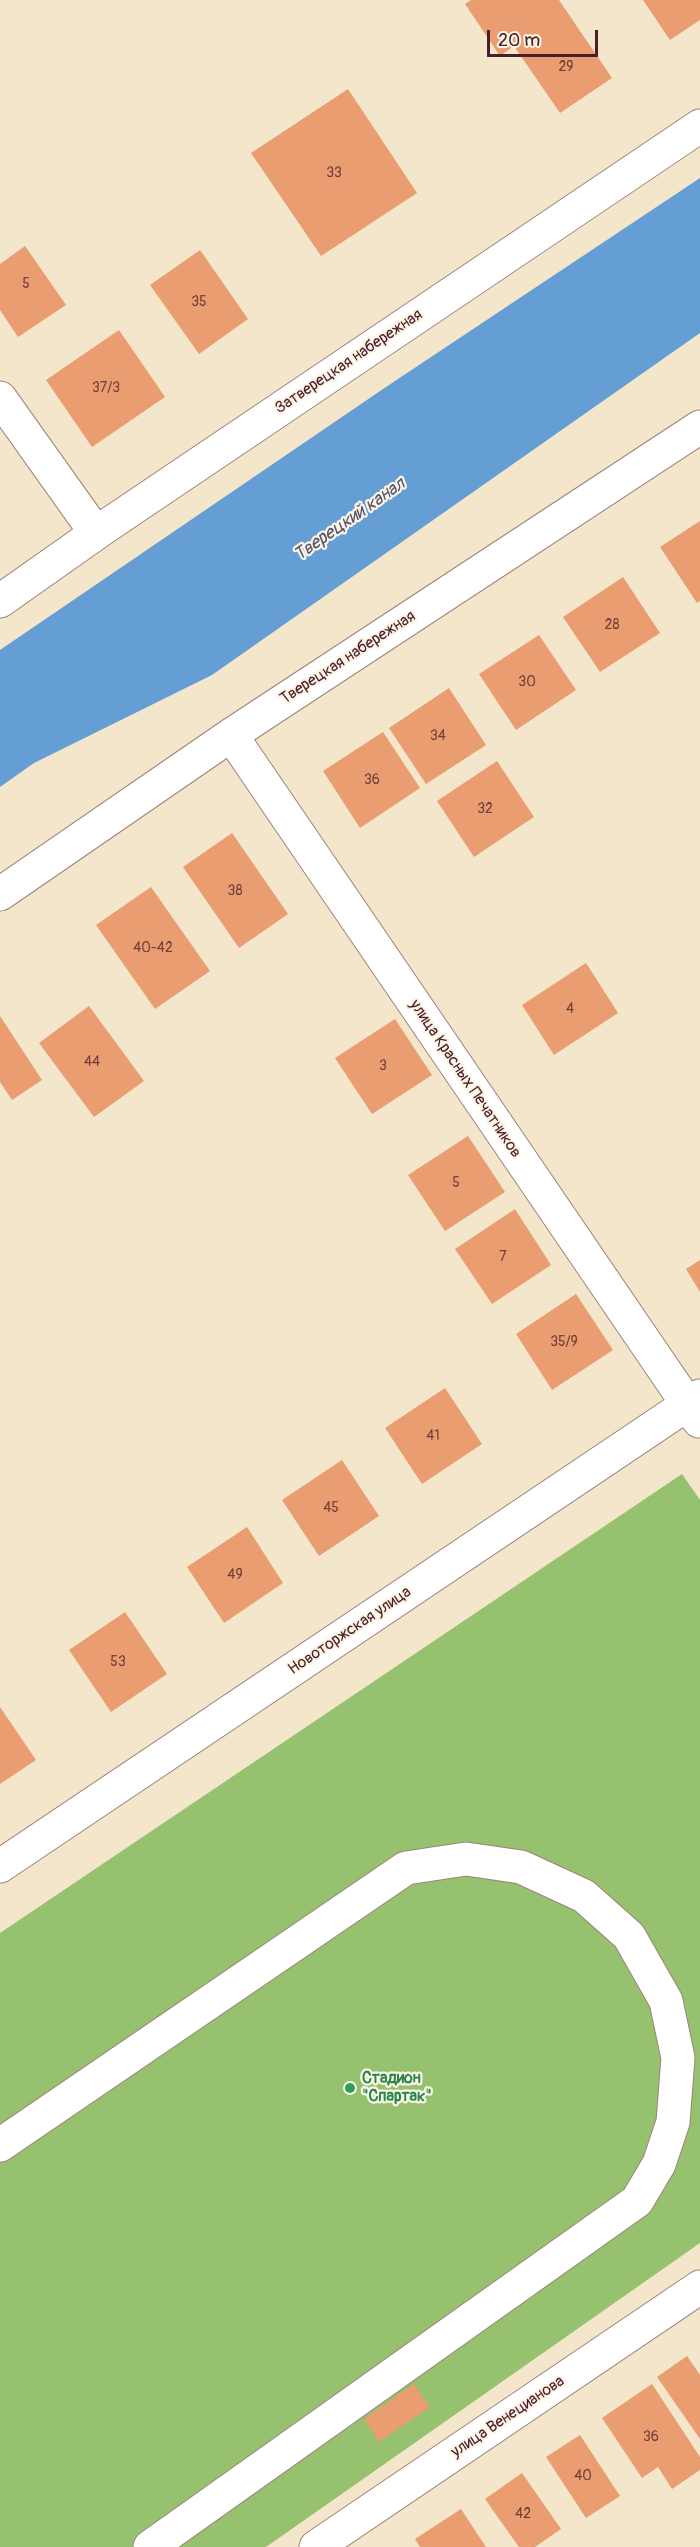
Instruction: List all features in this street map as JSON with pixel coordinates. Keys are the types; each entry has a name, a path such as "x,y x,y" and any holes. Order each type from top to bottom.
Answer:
{"street":[{"name":"Затверецкая набережная","path":"0,601 96,533 700,126"},
{"path":"0,398 96,533"},
{"name":"Тверецкая набережная","path":"0,894 231,735 700,427"},
{"name":"улица Красных Печатников","path":"231,735 696,1407"},
{"name":"Новоторжская улица","path":"0,1866 696,1407"},
{"path":"0,2145 406,1868 466,1859 521,1867 584,1896 629,1936 666,2001 678,2058 673,2122 659,2164 637,2201 150,2547"},
{"name":"улица Венецианова","path":"316,2547 700,2287"}],"green space":[{"name":"Стадион \"Спартак\"","path":"682,1474 700,1500 700,2243 266,2547 0,2547 0,1933"}],"water":[{"name":"Тверецкий канал","path":"700,178 700,333 212,675 34,763 0,787 0,650 383,389"}],"building":[{"path":"471,0 559,0 612,78 560,113 514,46 500,56 465,4"},
{"path":"643,0 700,0 700,20 670,40"},
{"path":"348,89 417,193 321,256 251,153"},
{"path":"25,246 66,305 18,337 0,310 0,264"},
{"path":"200,250 248,319 199,354 150,285"},
{"path":"119,330 165,397 92,447 46,380"},
{"path":"700,521 700,601 697,603 660,547"},
{"path":"623,577 660,633 600,672 563,617"},
{"path":"539,635 576,690 516,730 479,674"},
{"path":"449,688 486,745 426,784 389,728"},
{"path":"383,732 420,788 360,828 323,771"},
{"path":"497,761 534,817 474,857 437,801"},
{"path":"232,833 288,914 239,948 183,867"},
{"path":"151,887 210,971 155,1009 96,925"},
{"path":"586,963 618,1013 554,1055 522,1005"},
{"path":"89,1006 144,1081 94,1117 39,1043"},
{"path":"0,1016 42,1080 12,1100 0,1082"},
{"path":"395,1019 432,1075 372,1114 335,1058"},
{"path":"468,1136 505,1192 445,1231 408,1175"},
{"path":"515,1209 551,1265 492,1304 455,1249"},
{"path":"700,1260 700,1292 686,1269"},
{"path":"576,1294 613,1350 552,1390 516,1334"},
{"path":"445,1388 482,1444 422,1484 385,1428"},
{"path":"342,1460 379,1516 319,1556 282,1500"},
{"path":"247,1527 283,1583 224,1623 187,1567"},
{"path":"125,1612 167,1674 111,1712 69,1650"},
{"path":"0,1707 36,1760 0,1784"},
{"path":"687,2356 700,2375 700,2439 657,2377"},
{"path":"414,2384 430,2407 379,2442 364,2419"},
{"path":"652,2384 700,2457 700,2470 672,2489 658,2467 642,2478 602,2418"},
{"path":"580,2435 620,2496 586,2518 546,2457"},
{"path":"522,2473 561,2529 535,2547 519,2547 485,2499"},
{"path":"461,2509 486,2547 420,2547 415,2539"}],"place":[{"name":"Стадион \"Спартак\"","path":"350,2088"}]}
